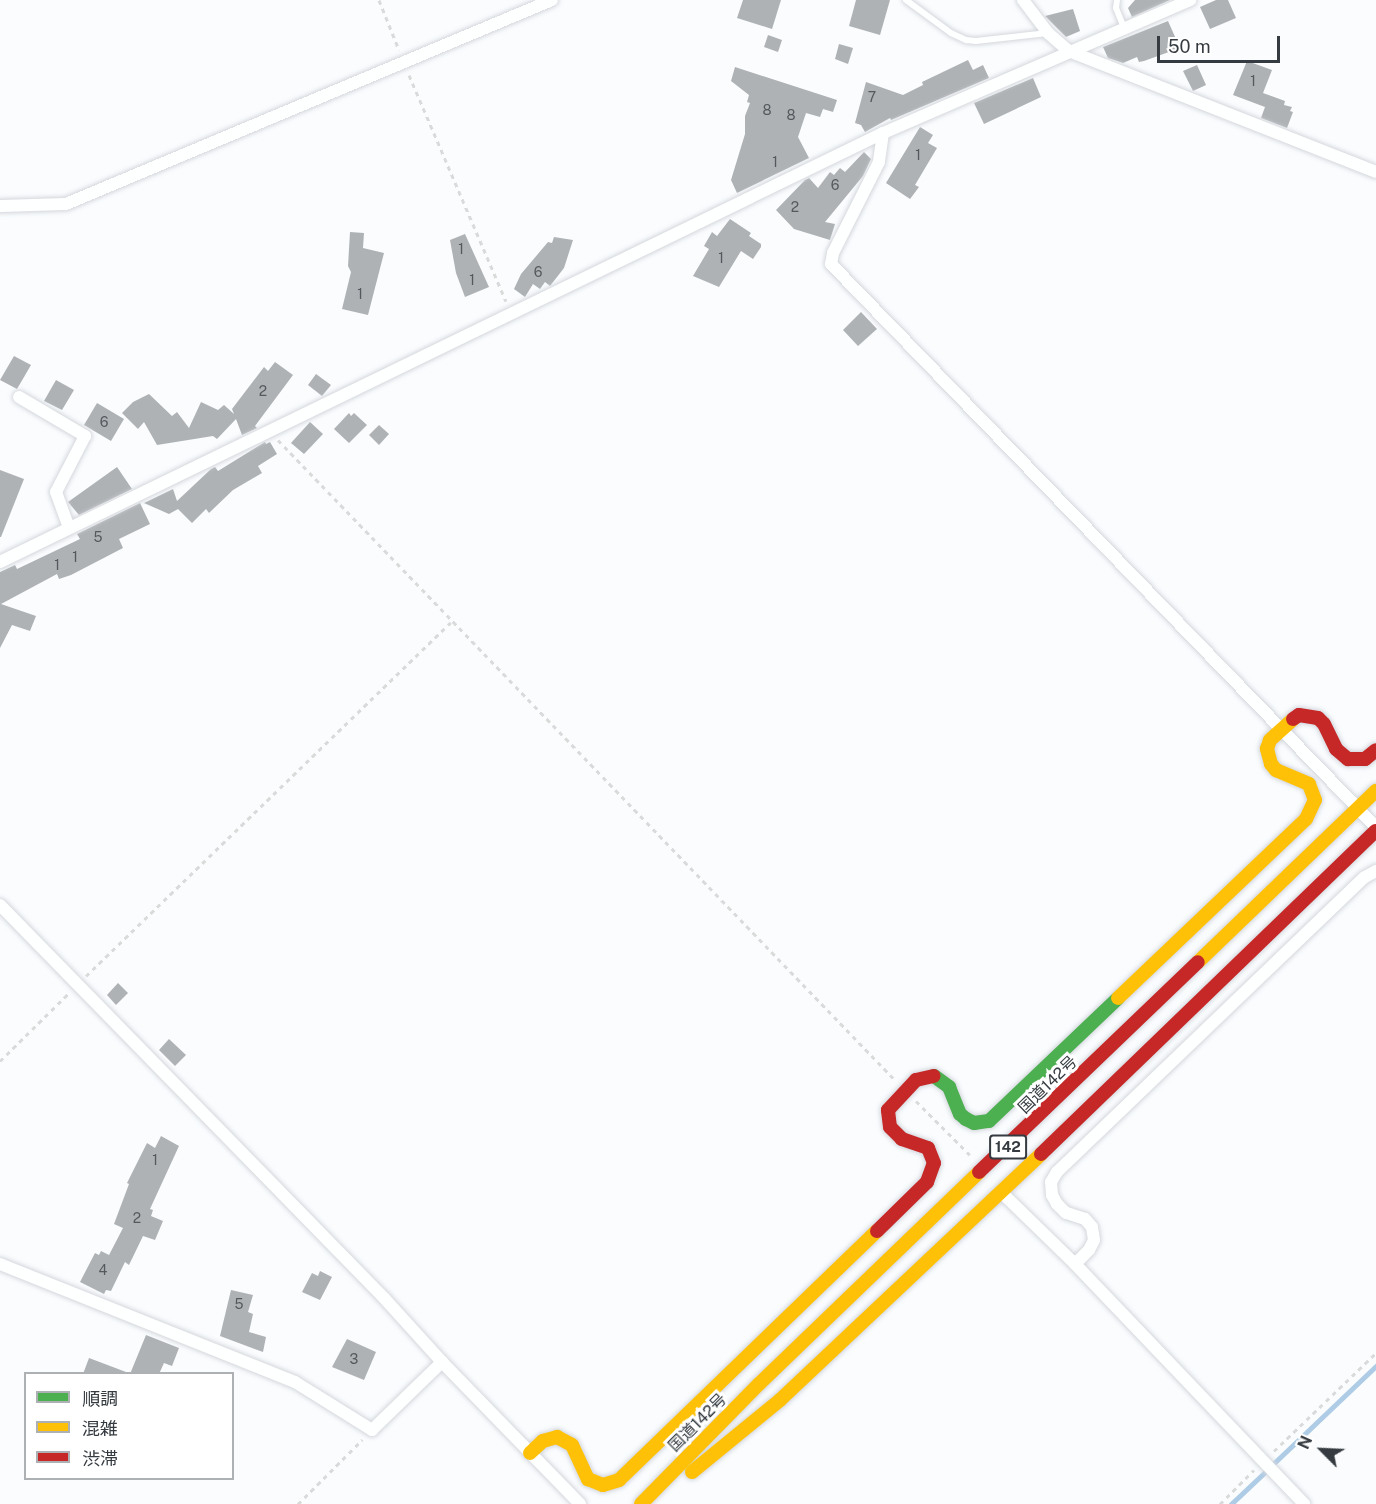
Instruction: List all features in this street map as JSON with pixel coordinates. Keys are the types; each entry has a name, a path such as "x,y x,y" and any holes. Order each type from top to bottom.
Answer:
{"main road":[{"path":"530,1453 543,1441 556,1437 572,1445 588,1479 603,1485 619,1480 927,1182 934,1163 928,1148 902,1139 890,1127 888,1110 904,1090 916,1080 934,1077 949,1087 960,1114 974,1123 989,1120 1306,819 1315,800 1309,784 1276,770 1268,757 1267,749 1270,740 1282,728 1299,715 1309,715 1324,724 1335,749 1348,759 1365,759 1376,750"},
{"name":"国道142号","path":"641,1504 759,1384 1376,791"},
{"name":"国道142号","path":"658,1504 708,1457 780,1400 1002,1192 1376,829"}],"street":[{"path":"0,206 66,204 552,0"},
{"path":"1023,0 1048,33 1070,51 1376,171"},
{"path":"0,562 883,133 1191,0"},
{"path":"883,133 879,162 833,253 831,264 1282,728 1359,808 1376,829"},
{"path":"20,397 85,435 56,492 69,528"},
{"path":"1075,1264 1089,1250 1094,1240 1092,1227 1085,1219 1066,1213 1057,1204 1052,1195 1052,1182 1057,1172 1365,877 1376,871"},
{"path":"0,905 76,986 384,1298 442,1362 580,1504"},
{"path":"1002,1192 1075,1264 1304,1504"},
{"path":"0,1264 294,1382 372,1430 442,1362"}],"lane":[{"path":"906,0 951,33 966,39 976,41 1048,33"},
{"path":"1117,0 1116,8 1124,28"}],"path":[{"path":"378,0 512,313"},
{"path":"268,430 904,1090 964,1147 983,1170"},
{"path":"0,1061 451,622"},
{"path":"1220,1504 1376,1353"},
{"path":"298,1504 372,1430"}],"building":[{"path":"743,0 781,0 772,29 737,18"},
{"path":"856,0 890,0 880,35 849,26"},
{"path":"1135,0 1170,0 1132,17 1128,8"},
{"path":"1216,0 1228,0 1236,18 1210,29 1200,7"},
{"path":"1073,9 1080,31 1066,37 1045,16"},
{"path":"1168,21 1180,48 1139,62 1137,57 1123,63 1108,58 1103,47"},
{"path":"768,35 782,40 778,52 764,47"},
{"path":"839,44 853,48 848,64 835,59"},
{"path":"968,60 973,70 983,65 989,78 891,120 890,118 865,132 861,125 855,123 866,82 903,95 923,85 922,82"},
{"path":"1247,61 1272,70 1263,93 1285,101 1284,105 1292,107 1290,111 1293,112 1287,128 1261,118 1265,107 1233,95"},
{"path":"1197,65 1206,85 1193,91 1183,71"},
{"path":"735,67 837,100 833,112 823,109 820,117 806,113 798,137 809,158 737,193 731,180 745,134 745,116 750,103 747,102 749,95 731,81"},
{"path":"1033,78 1041,97 984,124 974,103"},
{"path":"920,127 933,135 928,143 937,148 915,185 919,187 910,199 886,183"},
{"path":"864,152 871,159 863,176 825,222 835,224 830,240 794,229 776,210 805,180 809,178 818,188 830,172 834,175 840,168 845,172"},
{"path":"730,219 751,233 749,236 761,244 761,247 753,259 741,251 719,287 693,276 709,249 704,246 712,232 717,236"},
{"path":"350,232 364,233 363,248 384,253 368,315 342,309 351,272 348,266"},
{"path":"465,234 489,287 465,297 456,273 450,240"},
{"path":"554,237 573,240 564,268 550,286 545,282 540,289 533,284 525,297 514,289 521,274 548,242 552,243"},
{"path":"861,312 877,329 858,346 843,330"},
{"path":"14,356 31,365 17,389 0,380"},
{"path":"275,362 293,375 255,426 257,428 242,435 236,419 217,439 213,436 157,445 144,422 138,429 122,413 133,402 149,394 172,416 177,412 189,428 201,402 218,410 224,405 234,414 232,409 264,367 268,371"},
{"path":"316,374 331,385 322,396 308,385"},
{"path":"56,380 74,390 62,410 44,401"},
{"path":"97,403 124,419 111,441 84,425"},
{"path":"349,413 351,416 354,413 367,425 349,443 334,429"},
{"path":"310,422 323,434 304,454 291,443"},
{"path":"379,425 389,434 379,445 369,435"},
{"path":"265,442 266,444 270,442 277,454 258,466 262,473 233,490 209,513 206,509 192,523 178,509 169,514 144,503 173,489 177,501 211,469 215,467 218,471"},
{"path":"117,467 132,489 79,515 68,502"},
{"path":"0,470 24,479 1,537 0,537"},
{"path":"140,503 150,524 119,539 123,548 71,575 59,579 57,574 1,604 36,616 30,631 12,625 0,648 0,572 15,565 17,569 80,539 77,534"},
{"path":"118,983 128,993 116,1005 107,995"},
{"path":"169,1039 186,1055 175,1066 159,1050"},
{"path":"161,1136 179,1146 150,1209 153,1210 151,1216 163,1221 155,1240 143,1236 129,1265 125,1262 111,1291 106,1290 104,1294 80,1282 95,1253 99,1255 101,1251 109,1255 123,1228 114,1224 129,1184 127,1183 147,1143 155,1148"},
{"path":"320,1271 332,1277 320,1300 302,1292 312,1273 318,1276"},
{"path":"231,1290 253,1295 248,1312 253,1314 249,1332 266,1337 263,1352 220,1336"},
{"path":"146,1335 179,1348 172,1366 164,1363 160,1372 131,1372"},
{"path":"347,1339 376,1352 364,1380 332,1367"},
{"path":"89,1358 126,1372 84,1372"}],"waterway":[{"path":"1274,1463 1376,1366"},
{"path":"1231,1504 1265,1472"}],"traffic: fast":[{"path":"934,1076 949,1087 960,1114 966,1119 974,1123 989,1121 1118,998"}],"traffic: slow":[{"path":"1118,998 1306,819 1315,800 1309,784 1276,770 1271,764 1267,749 1270,740 1293,719"},
{"path":"1198,962 1376,791"},
{"path":"692,1472 780,1400 1041,1154"},
{"path":"641,1504 759,1384 979,1172"},
{"path":"530,1453 543,1441 557,1437 572,1445 588,1479 603,1485 619,1480 877,1231"}],"traffic: jam":[{"path":"1293,719 1299,715 1318,718 1324,724 1336,749 1348,759 1365,759 1376,750"},
{"path":"1041,1154 1376,831"},
{"path":"979,1172 1198,962"},
{"path":"877,1231 927,1182 934,1163 928,1148 902,1139 890,1127 888,1110 916,1080 934,1076"}]}
